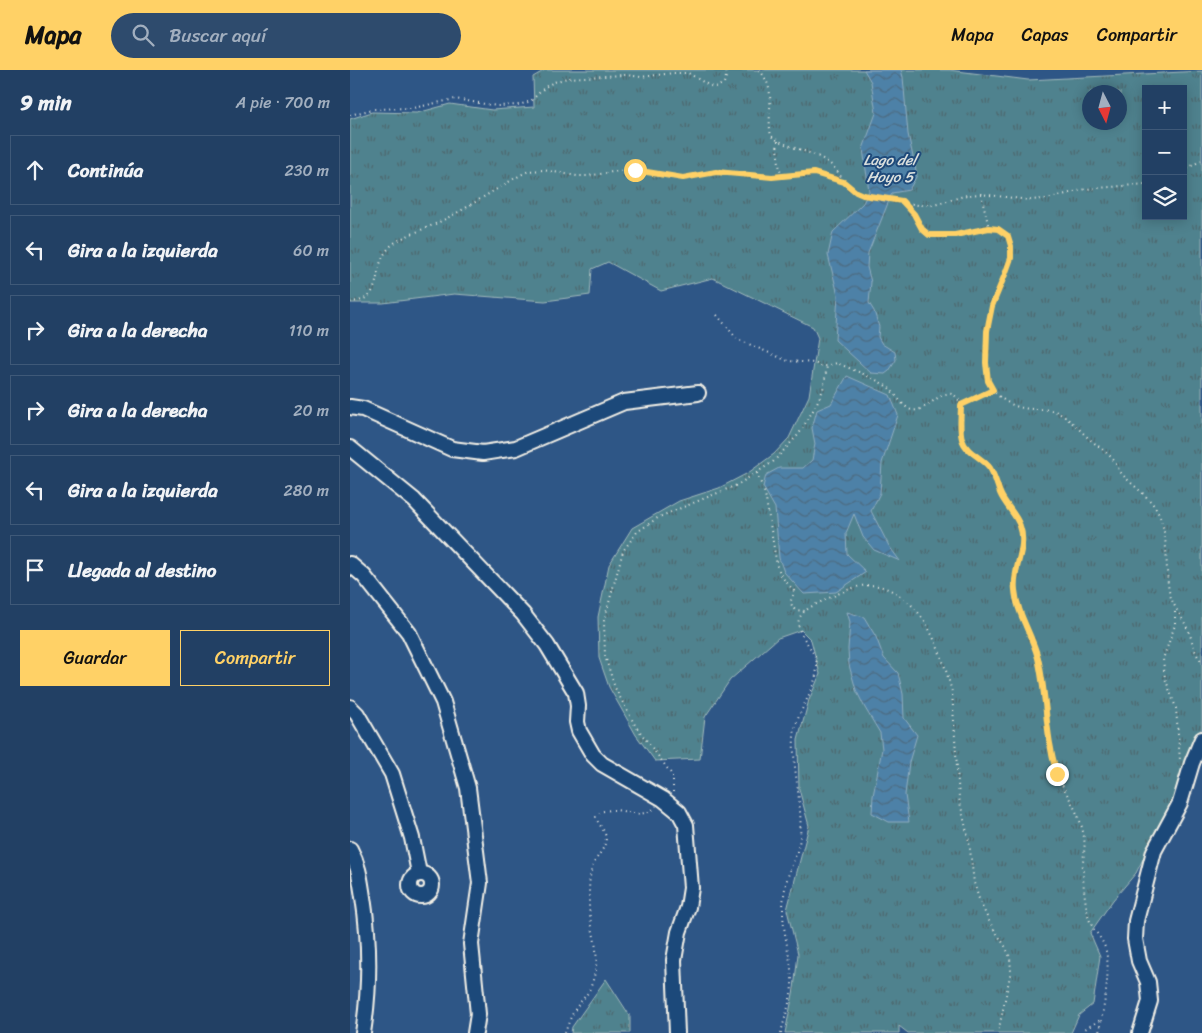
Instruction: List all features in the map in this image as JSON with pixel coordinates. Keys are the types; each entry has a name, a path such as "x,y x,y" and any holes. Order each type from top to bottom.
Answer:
{"street":[{"path":"350,407 363,409 452,449 482,453 516,448 624,402 698,393"},
{"path":"350,448 414,500 523,614 547,645 576,693 579,731 593,755 602,764 663,799 679,812 686,826 691,888 688,907 679,932 674,960 676,1033"},
{"path":"350,564 364,576 410,633 443,702 468,788 480,883 471,944 478,1014 475,1033"},
{"path":"350,707 357,714 392,774 412,838 419,873"},
{"path":"1140,1033 1150,1001 1148,982 1139,961 1135,939 1136,921 1154,850 1180,803 1192,763 1202,739"},
{"path":"350,849 358,864 368,928 368,1000 363,1033"}],"path":[{"path":"350,115 372,109 413,108 455,99 497,106 519,105 531,101 545,87 567,78 626,75 641,77 688,73 710,86 717,87 724,83 726,70"},
{"path":"759,70 770,89 769,127 771,136 778,141 830,162 839,172 844,182"},
{"path":"778,141 776,149 781,177"},
{"path":"1187,169 1202,160"},
{"path":"350,302 360,302 368,298 372,293 382,259 388,248 396,241 444,218 520,175 529,172 543,170 587,176 635,170 683,178 724,171 781,177 814,173 844,182 863,195 918,205 934,205 967,195 981,194 1029,200 1046,199 1086,188 1142,184"},
{"path":"981,194 989,228"},
{"path":"902,201 914,214 922,229 929,235 955,235 989,228 998,229 1008,236 1011,246 1011,258 992,306 987,331 986,363 988,381 999,396 1013,405 1023,408 1054,411 1065,417 1113,460 1120,472 1153,504 1161,521 1169,592 1175,610 1189,632 1196,655 1202,662"},
{"path":"717,315 737,339 788,361 815,363 820,366 837,363 884,384 896,394 907,409 921,410 944,395 951,394 958,398 961,405 961,438 964,446 991,469 1000,493 1020,525 1021,553 1014,586 1016,604 1033,640 1038,660 1054,764 1060,784 1077,812 1085,839 1082,870 1088,918 1092,930 1101,940 1106,952 1106,976 1099,1033"},
{"path":"564,1033 578,1005 587,996 593,982 597,962 596,945 588,902 593,865 605,842 605,833 598,824 596,817 600,812 612,810 647,814 673,792 674,776 635,725 615,688 605,656 604,622 623,551 637,532 659,517 737,485 773,462 799,434 823,390 827,366"},
{"path":"961,405 993,390"},
{"path":"757,472 765,494 777,566 782,577 794,591 791,605 795,610 805,611"},
{"path":"781,1033 792,980 783,912 784,891 799,845 801,829 794,755 794,733 799,716 816,681 817,662 812,649 802,634 799,625 800,618 805,611 814,605 851,588 868,584 886,588 901,596 917,609 931,634 948,676 952,692 959,798 969,841 974,883 986,916 1010,957 1011,971 998,1033"},
{"path":"1175,610 1175,625 1163,659 1165,678 1176,708 1181,767"},
{"path":"1083,1033 1085,1029 1102,1019"}],"green space":[{"path":"545,70 949,70 1028,80 1202,71 1202,728 1189,753 1173,807 1153,839 1136,873 1113,900 1090,933 1100,956 1093,1004 1079,1015 1071,1033 908,1033 899,1026 899,1033 785,1033 794,989 798,954 787,910 809,826 799,789 798,740 809,700 820,674 811,640 801,630 778,638 730,680 705,717 700,759 655,761 636,735 609,687 599,658 598,617 609,565 632,528 679,501 719,488 748,473 774,454 789,438 809,396 818,338 813,327 713,278 661,291 608,262 592,269 590,295 545,301 454,294 383,303 350,303 350,119 372,112 417,113 450,104 492,110 534,107 533,77"},
{"path":"606,979 630,1016 630,1033 571,1033 572,1027"}],"water":[{"name":"Lago del Hoyo 5","path":"864,70 901,70 908,134 917,175 909,190 892,193 868,253 867,267 871,282 869,303 874,311 879,327 878,337 882,344 895,352 896,360 885,374 871,373 835,340 838,295 828,255 833,232 863,203 869,191 863,149 876,113 871,82"},
{"path":"847,376 890,395 898,415 882,463 880,493 871,511 889,546 900,561 874,550 863,537 854,514 846,533 847,554 866,572 836,592 804,594 784,572 779,558 775,508 763,487 766,475 779,468 803,468 812,460 815,444 812,428 817,410 831,404"},
{"path":"847,612 864,617 876,637 884,658 898,673 903,694 904,718 917,735 909,762 905,795 909,822 889,822 872,813 873,796 882,749 880,733 856,690 849,665 850,622"}],"route":[{"path":"635,170 683,178 724,171 772,177 809,172 844,182 863,195 902,201 914,214 922,229 929,235 955,235 989,228 998,229 1008,236 1011,246 1011,258 992,306 987,331 986,363 988,381 993,390 961,405 961,438 964,446 991,469 1000,493 1020,525 1021,553 1014,586 1016,604 1033,640 1038,660 1047,725 1057,774"}]}
